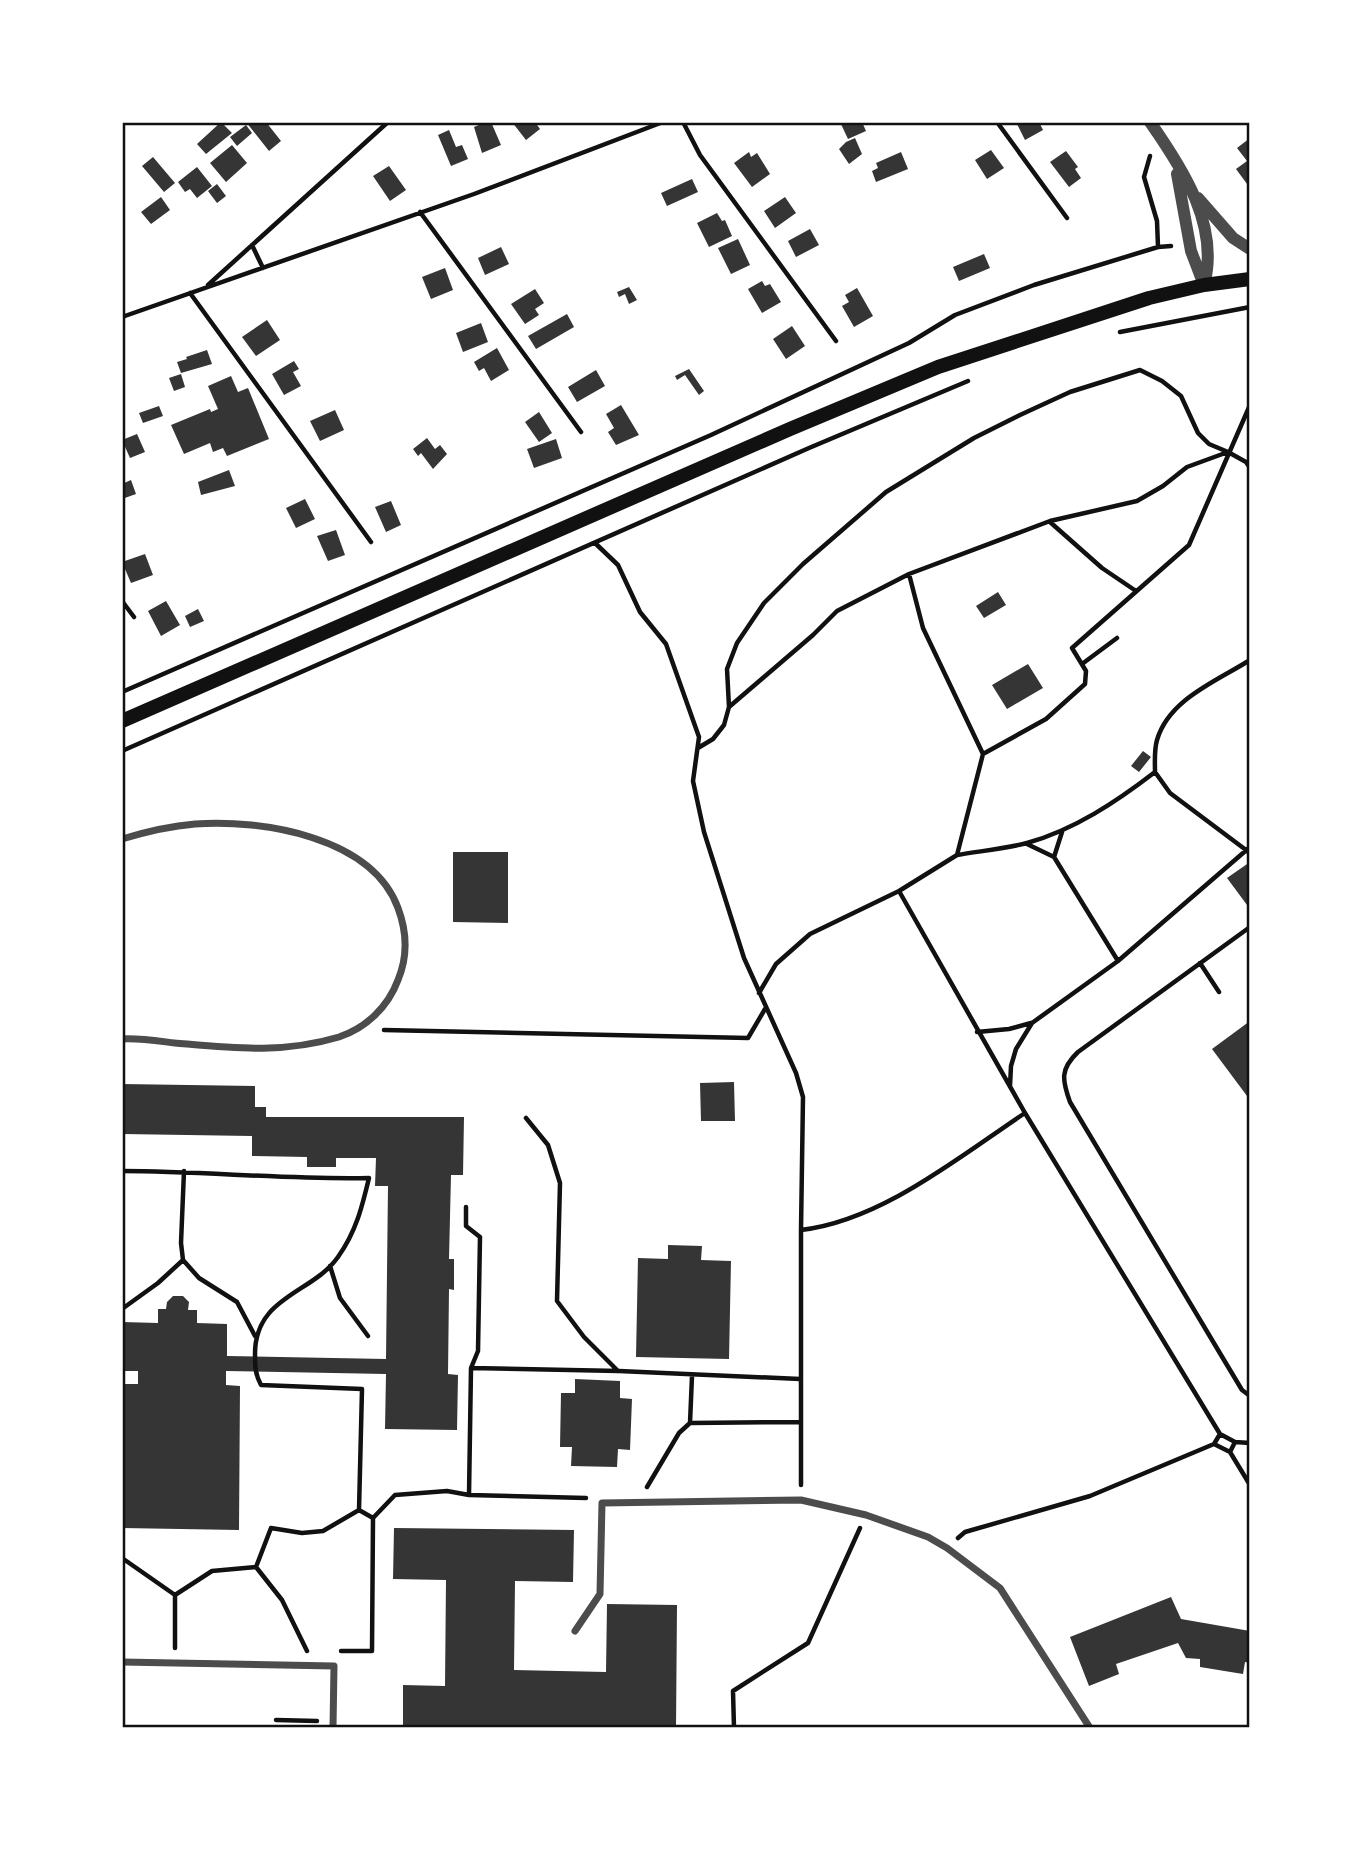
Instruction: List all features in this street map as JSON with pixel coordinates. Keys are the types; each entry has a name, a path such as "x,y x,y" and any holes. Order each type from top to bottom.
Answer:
{"main road":[{"path":"122,721 938,367 1149,298 1204,285 1250,279"}],"street":[{"path":"1153,127 1191,190 1205,227 1209,260 1204,285"},
{"path":"1172,157 1181,187 1190,245 1204,285"},
{"path":"1191,190 1233,238 1250,249"},
{"path":"122,839 194,824 242,823 312,837 342,849 365,863 380,877 393,894 406,941 402,970 394,990 368,1022 341,1036 299,1047 268,1050 122,1038"},
{"path":"575,1631 600,1594 602,1503 802,1500 866,1515 928,1537 1000,1588 1090,1727"},
{"path":"122,1662 334,1666 333,1724"}],"path":[{"path":"205,288 388,122"},
{"path":"123,317 420,212 663,122"},
{"path":"683,122 701,155 836,341"},
{"path":"998,122 1067,218"},
{"path":"1153,127 1144,177 1157,220 1158,247"},
{"path":"420,212 581,432"},
{"path":"252,245 263,268"},
{"path":"122,692 711,435 909,343 955,315 1034,285 1158,247 1190,245"},
{"path":"190,293 371,542"},
{"path":"1112,334 1247,307"},
{"path":"698,748 713,739 724,725 729,707 727,668 737,643 764,603 803,564 886,492 974,438 1070,392 1140,370 1162,381 1181,396 1198,433 1209,444 1246,462 1250,468"},
{"path":"122,751 980,376"},
{"path":"983,754 1045,719 1085,684 1086,671 1072,648 1189,545 1250,405"},
{"path":"729,707 837,611 909,575 1050,521 1137,501 1163,486 1187,467 1228,452"},
{"path":"584,520 595,542 618,565 640,612 666,644 699,737 693,781 697,804 744,958 796,1073 803,1097 800,1230 802,1500"},
{"path":"1050,521 1102,568 1136,591"},
{"path":"909,575 923,628 983,754 957,855"},
{"path":"122,601 134,617"},
{"path":"1082,664 1116,638"},
{"path":"977,1032 1009,1029 1032,1023 1118,961 1249,850 1170,793 1155,772 1156,743 1167,720 1197,692 1250,660"},
{"path":"759,993 776,964 810,934 899,891 957,855 1026,844 1063,831 1124,796 1155,772"},
{"path":"1054,857 1063,831"},
{"path":"1026,844 1054,857 1118,961"},
{"path":"899,891 977,1032 1220,1434 1235,1442 1250,1443"},
{"path":"1250,927 1078,1052 1069,1060 1063,1084 1070,1102 1224,1360 1242,1390 1250,1396"},
{"path":"1200,963 1219,992"},
{"path":"373,1030 748,1038 765,1009"},
{"path":"1010,1087 1011,1066 1016,1049 1032,1023"},
{"path":"800,1230 824,1227 876,1206 926,1179 1025,1113"},
{"path":"526,1118 548,1145 560,1184 556,1301 584,1337 619,1371"},
{"path":"122,1171 184,1171 318,1179 369,1178 358,1223 330,1266 278,1303 256,1336"},
{"path":"184,1171 181,1243 183,1259 200,1278 237,1302 256,1336 256,1375 261,1385 362,1389 359,1510"},
{"path":"466,1207 466,1226 480,1237 478,1351 471,1368 469,1495"},
{"path":"122,1309 158,1283 183,1259"},
{"path":"330,1266 340,1298 368,1336"},
{"path":"471,1368 800,1379"},
{"path":"690,1423 692,1376"},
{"path":"638,1503 679,1433 690,1423 800,1422"},
{"path":"947,1548 965,1532 1090,1496 1214,1444 1220,1434"},
{"path":"1230,1452 1235,1442"},
{"path":"1214,1444 1230,1452 1250,1485"},
{"path":"334,1666 330,1651 372,1651 373,1518 395,1495 447,1491 469,1495 595,1498 602,1503"},
{"path":"359,1510 373,1518"},
{"path":"256,1567 271,1528 302,1533 323,1531 359,1510"},
{"path":"734,1727 733,1691 808,1643 866,1515"},
{"path":"122,1559 175,1595"},
{"path":"175,1595 212,1571 256,1567"},
{"path":"256,1567 282,1600 314,1665"},
{"path":"175,1595 175,1663"},
{"path":"276,1720 333,1724"}],"building":[{"path":"221,122 232,133 206,154 197,144"},
{"path":"246,122 266,122 281,141 269,151"},
{"path":"491,122 501,145 482,153 474,127"},
{"path":"512,122 535,122 540,129 526,140"},
{"path":"840,122 862,122 866,131 848,139"},
{"path":"1016,122 1039,122 1043,130 1025,140"},
{"path":"246,125 252,133 237,146 230,137"},
{"path":"449,130 456,147 462,145 468,159 451,166 438,135"},
{"path":"855,138 862,154 849,164 839,149"},
{"path":"1250,138 1250,188 1236,169 1247,161 1237,148"},
{"path":"232,145 247,163 226,182 210,163"},
{"path":"991,150 1004,168 987,179 975,160"},
{"path":"1066,151 1078,167 1075,169 1081,178 1069,187 1050,162"},
{"path":"749,152 751,157 757,153 770,174 752,187 734,163"},
{"path":"901,152 908,169 876,182 872,171 878,168 876,163"},
{"path":"153,157 175,183 164,192 142,166"},
{"path":"389,166 406,190 390,201 373,176"},
{"path":"197,167 212,186 197,198 190,189 185,192 178,182"},
{"path":"692,179 698,192 667,206 661,193"},
{"path":"217,184 226,196 217,203 208,191"},
{"path":"161,197 170,210 151,224 141,212"},
{"path":"785,197 796,213 775,228 764,211"},
{"path":"717,213 722,221 725,220 732,236 709,247 697,223"},
{"path":"810,229 819,245 796,257 788,241"},
{"path":"738,239 750,265 731,274 718,248"},
{"path":"501,247 509,264 485,275 478,258"},
{"path":"984,254 990,268 959,281 953,267"},
{"path":"445,268 453,290 431,299 422,277"},
{"path":"762,281 765,286 770,284 781,302 762,313 748,289"},
{"path":"629,287 637,300 629,304 625,294 619,297 617,292"},
{"path":"857,288 873,316 854,327 842,306 849,302 845,295"},
{"path":"535,289 544,303 535,309 539,315 525,324 511,304"},
{"path":"567,314 574,327 536,349 528,336"},
{"path":"267,320 280,340 256,356 242,337"},
{"path":"481,323 488,342 463,352 456,333"},
{"path":"792,326 805,346 786,359 773,339"},
{"path":"497,348 509,370 491,381 484,368 479,371 474,362"},
{"path":"207,350 212,364 181,373 177,362"},
{"path":"294,361 299,369 293,372 301,386 284,395 272,374"},
{"path":"689,369 704,391 699,395 685,375 677,380 675,376"},
{"path":"596,370 605,386 577,402 568,387"},
{"path":"181,374 185,387 174,391 169,378"},
{"path":"231,376 238,392 248,388 269,439 227,456 223,448 213,452 210,443 184,454 171,425 210,409 211,412 218,409 208,386"},
{"path":"621,405 639,435 616,445 608,432 614,428 606,414"},
{"path":"159,406 163,416 143,423 139,413"},
{"path":"335,410 344,430 320,441 310,421"},
{"path":"539,412 552,433 539,442 525,422"},
{"path":"137,434 145,452 130,458 122,440"},
{"path":"427,438 435,449 440,445 447,454 433,469 421,453 418,456 413,449"},
{"path":"556,439 562,458 534,468 527,449"},
{"path":"229,470 235,486 201,495 198,482"},
{"path":"131,480 136,494 122,499 122,484"},
{"path":"305,499 315,519 296,528 286,508"},
{"path":"391,501 401,525 386,532 375,507"},
{"path":"336,530 345,555 328,561 317,536"},
{"path":"145,554 153,575 131,583 122,562"},
{"path":"998,592 1006,605 984,618 976,606"},
{"path":"166,601 180,625 161,636 148,611"},
{"path":"198,609 204,621 190,627 185,616"},
{"path":"1028,664 1043,688 1007,709 992,685"},
{"path":"1143,751 1151,757 1139,772 1131,766"},
{"path":"453,852 508,852 508,923 453,922"},
{"path":"1250,862 1250,909 1227,878"},
{"path":"1250,1021 1250,1100 1212,1049"},
{"path":"734,1082 735,1121 701,1121 700,1083"},
{"path":"122,1084 255,1086 255,1107 266,1107 266,1117 464,1117 463,1175 451,1175 449,1259 454,1259 454,1290 449,1289 448,1374 458,1375 457,1430 385,1429 386,1374 226,1371 226,1385 240,1386 239,1530 122,1528 122,1384 138,1384 138,1371 122,1371 122,1322 158,1323 158,1309 166,1309 167,1302 173,1296 183,1296 189,1302 188,1310 197,1310 197,1323 227,1324 227,1356 386,1359 388,1186 375,1186 376,1158 336,1158 336,1167 307,1167 307,1157 252,1156 252,1136 122,1134"},
{"path":"668,1245 702,1246 701,1260 731,1261 729,1359 636,1357 638,1258 668,1259"},
{"path":"575,1379 620,1381 620,1398 632,1399 630,1450 618,1449 617,1467 571,1466 572,1447 560,1447 561,1393 575,1393"},
{"path":"394,1528 574,1530 573,1582 515,1581 514,1670 606,1672 607,1604 677,1605 676,1728 403,1728 403,1685 445,1686 446,1580 393,1579"},
{"path":"1171,1597 1181,1619 1250,1631 1250,1663 1245,1662 1243,1674 1200,1667 1200,1659 1186,1658 1178,1643 1116,1664 1119,1674 1089,1686 1070,1637"}]}
